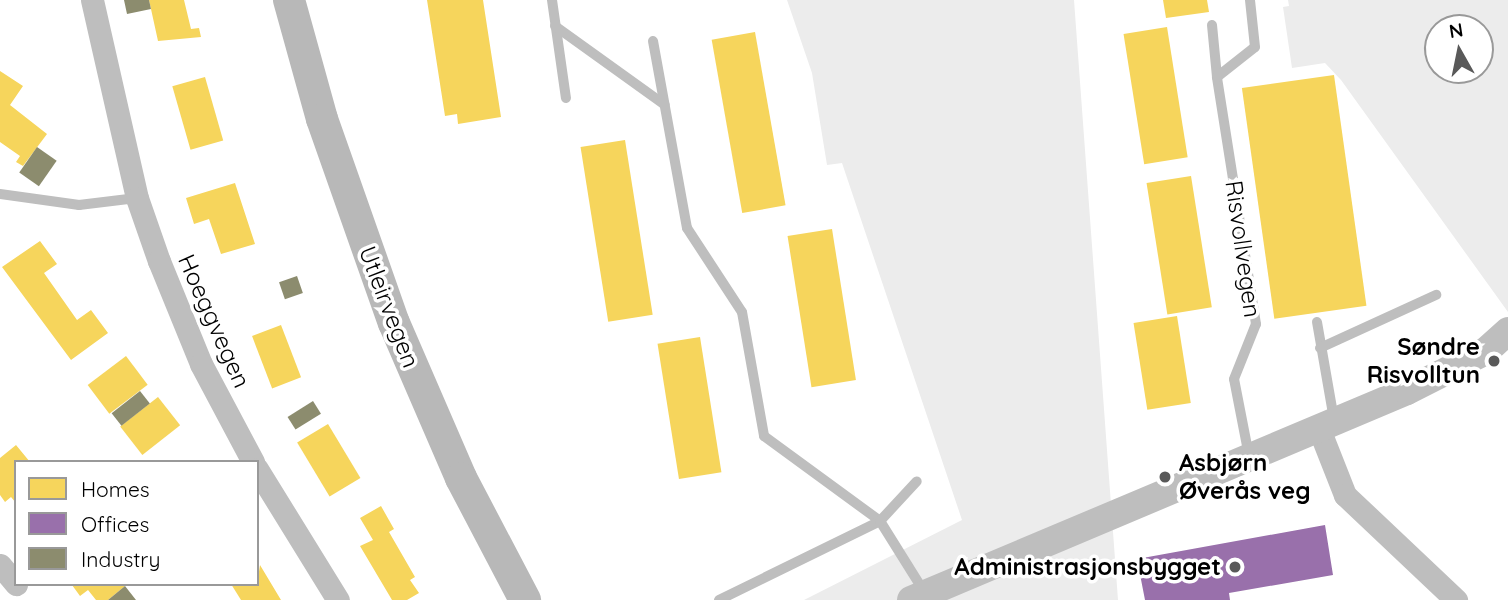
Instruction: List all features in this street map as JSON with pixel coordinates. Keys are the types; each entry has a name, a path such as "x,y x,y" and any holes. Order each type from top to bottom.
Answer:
{"main road":[{"name":"Utleirvegen","path":"289,0 322,119 394,323 461,478 525,600"}],"street":[{"name":"Hoeggvegen","path":"92,0 137,198 196,353 252,460"},
{"path":"918,596 1327,426 1486,351 1508,331"},
{"path":"1327,426 1345,495 1456,600"},
{"path":"259,472 338,600"},
{"path":"0,565 14,582"},
{"path":"18,586 29,600"}],"lane":[{"path":"552,0 566,98"},
{"path":"1217,77 1255,47 1250,0"},
{"name":"Risvollvegen","path":"1212,25 1217,77 1256,324 1234,379 1249,459"},
{"path":"555,26 665,105"},
{"path":"653,41 687,228 742,312 764,436 880,521 918,596"},
{"path":"0,194 79,205 137,198"},
{"path":"1320,348 1436,295"},
{"path":"1317,322 1327,426"},
{"path":"719,600 880,521 918,481"}],"shaded area":[{"path":"787,0 1074,0 1118,600 804,600 962,520 842,163 827,165 812,73"},
{"path":"1288,0 1508,0 1508,312 1341,80 1325,63 1292,68 1283,7 1289,6"}],"building: Homes":[{"path":"149,0 184,0 191,29 199,28 201,37 158,41"},
{"path":"427,0 483,0 501,117 458,124 457,114 445,116"},
{"path":"1163,0 1207,0 1209,12 1166,18"},
{"path":"1167,27 1188,157 1144,164 1124,34"},
{"path":"755,32 786,205 742,213 712,40"},
{"path":"0,71 23,86 10,105 47,134 23,166 16,162 20,156 0,142"},
{"path":"1334,75 1366,306 1274,319 1242,88"},
{"path":"205,77 223,140 191,150 172,86"},
{"path":"625,140 653,315 608,322 581,147"},
{"path":"1191,176 1212,307 1167,314 1147,183"},
{"path":"235,183 255,244 221,254 209,219 194,224 186,198"},
{"path":"832,229 856,380 811,387 788,236"},
{"path":"40,241 57,264 44,273 77,320 91,310 108,333 71,360 2,267"},
{"path":"1177,316 1191,403 1147,410 1134,323"},
{"path":"281,325 301,377 272,388 252,336"},
{"path":"700,337 721,472 679,479 658,344"},
{"path":"126,356 148,385 109,414 88,385"},
{"path":"158,397 180,425 142,455 120,427"},
{"path":"328,424 360,478 330,497 297,443"},
{"path":"16,445 28,460 14,460 14,501 11,497 5,502 0,495 0,458"},
{"path":"381,506 394,529 389,532 415,577 410,580 419,593 407,600 392,600 360,546 373,540 360,518"},
{"path":"260,565 281,600 241,600 232,586 259,586"},
{"path":"73,586 125,586 108,600 96,600 88,590 80,596"}],"building: Offices":[{"name":"Administrasjonsbygget","path":"1325,525 1333,575 1229,593 1230,600 1145,600 1137,559"}],"building: Industry":[{"path":"124,0 149,0 151,9 127,14"},
{"path":"37,147 57,161 39,186 19,172"},
{"path":"297,276 303,293 285,299 279,282"},
{"path":"140,391 150,404 121,426 112,413"},
{"path":"313,401 321,414 296,430 288,417"},
{"path":"125,586 136,600 108,600"}],"place":[{"name":"Søndre Risvolltun","path":"1494,361"},
{"name":"Asbjørn Øverås veg","path":"1165,477"},
{"name":"Administrasjonsbygget","path":"1235,567"}]}
